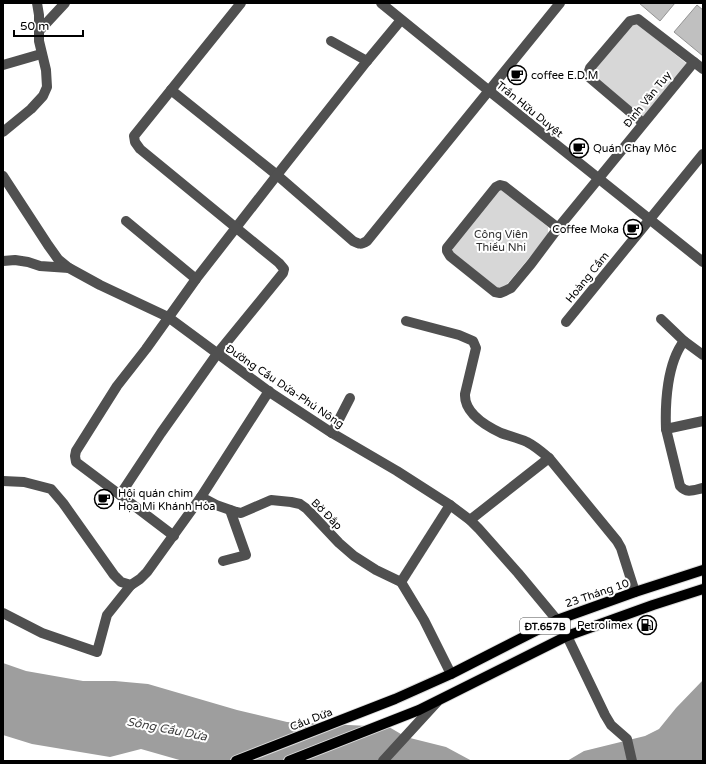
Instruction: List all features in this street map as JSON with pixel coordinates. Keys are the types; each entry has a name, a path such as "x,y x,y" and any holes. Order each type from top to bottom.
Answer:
{"main road":[{"name":"23 Tháng 10","path":"395,699 451,674 557,620 635,592 703,570"},
{"name":"ĐT.657B","path":"289,761 402,717 568,636 652,605 703,589"},
{"path":"557,620 568,636"},
{"name":"Cầu Dứa","path":"236,761 395,699"}],"street":[{"path":"3,132 31,109 42,96 47,87 46,70 39,42 39,15 37,3"},
{"path":"39,31 65,3"},
{"path":"120,495 216,354 283,273 284,269 279,262 140,149 135,142 134,136 240,3"},
{"name":"Trần Hữu Duyệt","path":"381,3 703,262"},
{"path":"171,90 277,175 353,241 359,244 363,243 372,235 560,3"},
{"path":"643,123 590,78 588,72 630,21 638,19 703,69"},
{"path":"174,536 76,462 76,451 117,386 146,349 235,227 401,20"},
{"path":"331,41 367,61"},
{"path":"3,66 41,54"},
{"name":"Đinh Văn Tuy","path":"558,228 504,186 500,185 496,187 447,248 447,251 450,256 496,292 505,292 511,288 643,123 694,62"},
{"name":"Hoàng Cầm","path":"566,322 703,154"},
{"name":"Đường Cầu Dứa-Phú Nông","path":"3,176 58,259 69,268 100,285 168,317 216,354 269,391 332,433 370,454 450,505 470,520 518,573 557,620"},
{"path":"126,221 196,279"},
{"path":"3,261 21,261 45,267 69,268"},
{"path":"661,319 684,341 703,356"},
{"path":"406,321 459,335 473,341 476,348 464,394 465,402 470,411 488,426 502,433 528,442 549,458 617,541 621,548 635,592"},
{"path":"684,341 676,355 667,391 665,406 666,429 680,486 684,491 689,492 703,488"},
{"path":"3,613 42,633 97,652 107,615 131,585 147,572 174,536 201,497 269,391"},
{"path":"332,433 350,398"},
{"path":"666,429 703,421"},
{"path":"470,520 549,458"},
{"path":"3,481 24,482 50,489 63,502 114,575 121,582 131,585"},
{"name":"Bờ Đắp","path":"201,497 230,510 241,512 271,500 300,504 354,556 376,570 402,582"},
{"path":"450,505 402,582 424,620 451,674"},
{"path":"224,561 246,555 230,510"},
{"path":"568,636 605,715 612,725 627,739 632,761"},
{"path":"383,761 438,700"}],"green space":[{"path":"632,23 637,23 687,64 643,117 593,75 593,72"},
{"name":"Công Viên Thiếu Nhi","path":"503,189 548,227 548,235 504,288 498,288 452,252 453,246 498,190"}],"water":[{"name":"Sông Cầu Dứa","path":"3,663 26,671 83,681 115,681 148,684 237,710 287,722 389,727 406,737 446,747 472,761 183,761 141,749 110,757 32,744 3,735"},
{"path":"703,680 703,761 567,761 584,751 645,736 659,729 676,708"}],"building":[{"path":"639,3 675,3 660,21"},
{"path":"697,5 703,10 703,56 674,32"}],"place":[{"name":"coffee E.D.M","path":"517,75"},
{"name":"Quán Chay Môc","path":"579,148"},
{"name":"Coffee Moka","path":"633,229"},
{"name":"Hội quán chim Họa Mi Khánh Hòa","path":"104,499"},
{"name":"Petrolimex","path":"647,625"}]}
